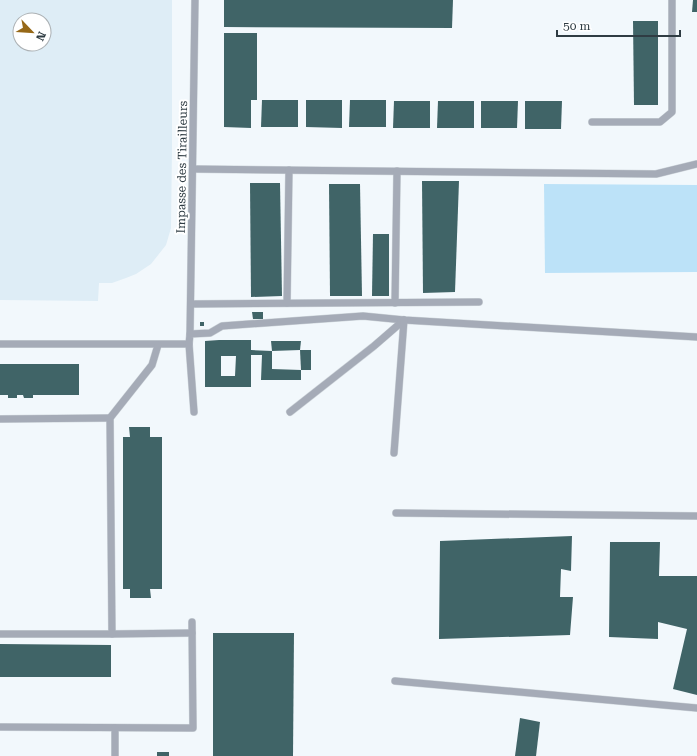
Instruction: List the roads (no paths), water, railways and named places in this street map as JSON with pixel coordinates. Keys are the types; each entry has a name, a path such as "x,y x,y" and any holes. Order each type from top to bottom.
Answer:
{"lane":[{"name":"Impasse des Tirailleurs","path":"194,412 189,344 191,304 195,0"},
{"path":"592,122 660,122 672,112 672,0"},
{"path":"193,169 656,174 697,164"},
{"path":"287,303 289,170"},
{"path":"394,303 396,171"},
{"path":"191,304 479,302"},
{"path":"190,334 210,333 222,326 363,316 404,320 697,337"},
{"path":"290,412 374,346 404,320"},
{"path":"394,453 404,320"},
{"path":"0,344 189,344"},
{"path":"112,634 110,418 152,365 158,345"},
{"path":"0,419 110,418"},
{"path":"396,514 697,516"},
{"path":"0,727 193,728 192,622"},
{"path":"0,634 192,633"},
{"path":"395,681 697,708"},
{"path":"115,728 115,756"}]}
